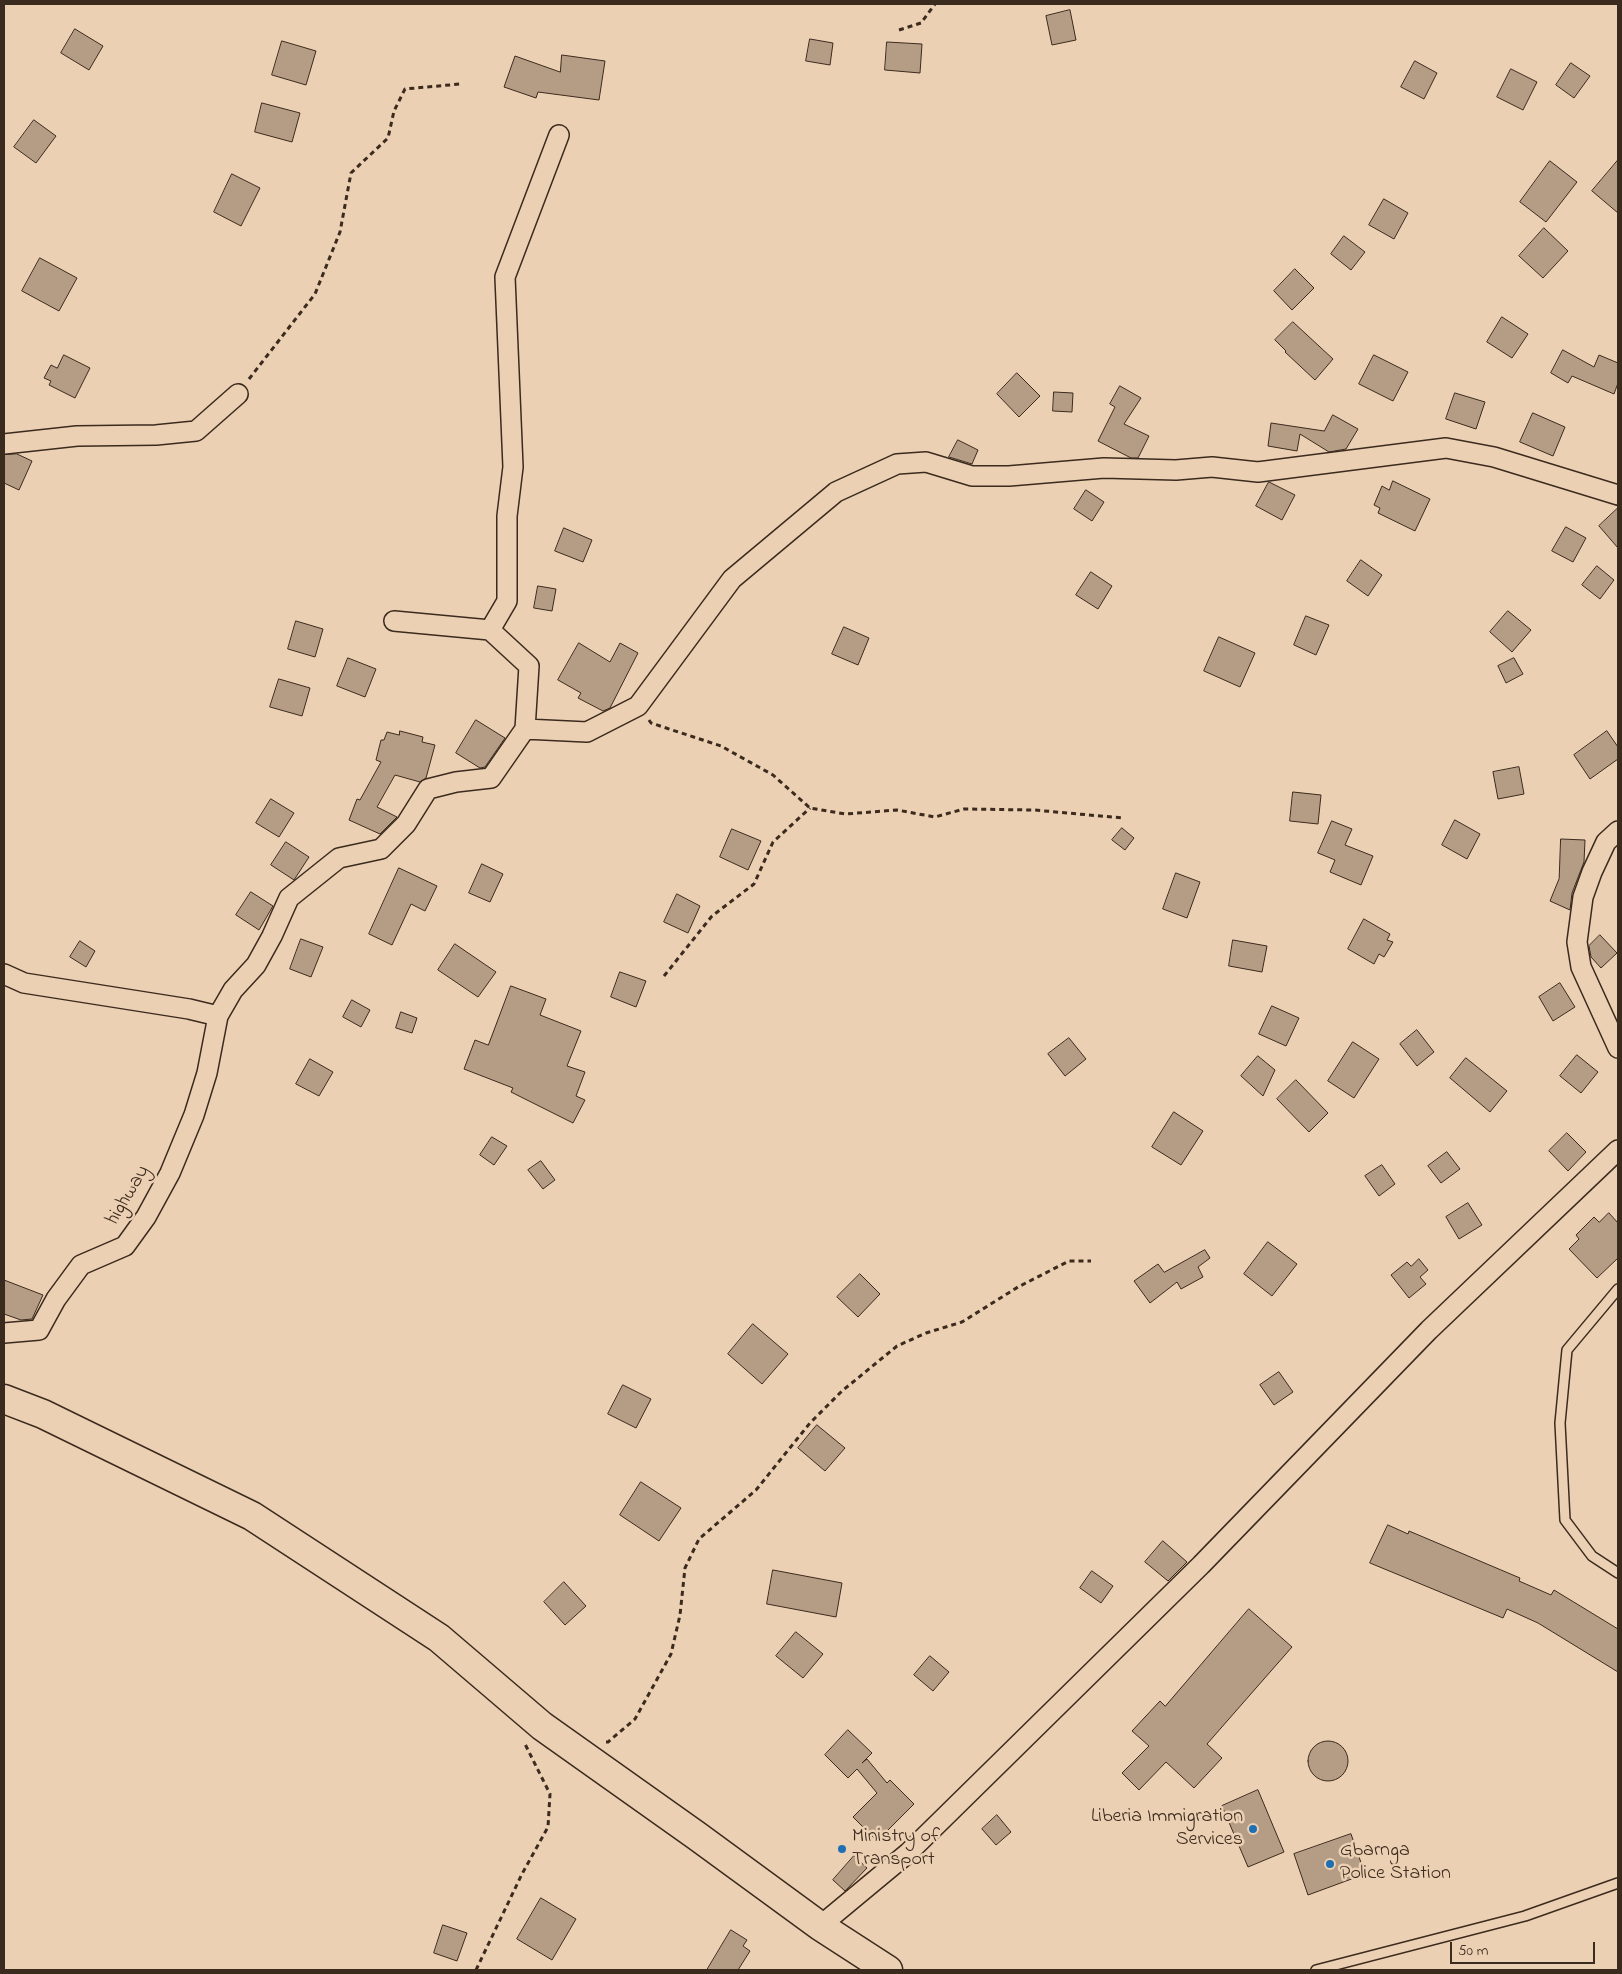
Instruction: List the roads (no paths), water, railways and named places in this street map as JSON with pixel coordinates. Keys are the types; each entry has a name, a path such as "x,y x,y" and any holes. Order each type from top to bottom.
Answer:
{"main road":[{"path":"4,1399 43,1414 252,1516 439,1638 542,1726 698,1836 820,1926 888,1970"}],"street":[{"path":"490,630 507,601 507,516 512,466 505,277 558,135"},
{"path":"4,444 78,436 156,435 196,431 238,394"},
{"path":"526,729 587,732 638,706 732,579 836,492 897,464 926,462 972,476 1009,476 1104,468 1176,470 1212,467 1258,472 1446,448 1494,457 1618,495"},
{"path":"4,974 24,983 189,1009 218,1016 234,990 256,964 272,936 289,898 338,858 381,849 406,824 428,788 490,778 526,729 530,666 490,630 394,621"},
{"path":"1618,831 1606,842 1592,872 1583,897 1577,942 1581,967 1618,1048"},
{"name":"highway","path":"4,1333 39,1330 56,1299 81,1264 124,1246 146,1217 170,1173 194,1115 207,1073 218,1016"},
{"path":"820,1926 908,1853 1200,1565 1429,1330 1618,1150"}],"lane":[{"path":"1618,1289 1567,1350 1560,1423 1565,1520 1592,1556 1618,1574"},
{"path":"1316,1970 1525,1916 1618,1883"}],"place":[{"name":"Liberia Immigration Services","path":"1253,1829"},
{"name":"Ministry of Transport","path":"842,1849"},
{"name":"Gbarnga Police Station","path":"1330,1864"}]}
